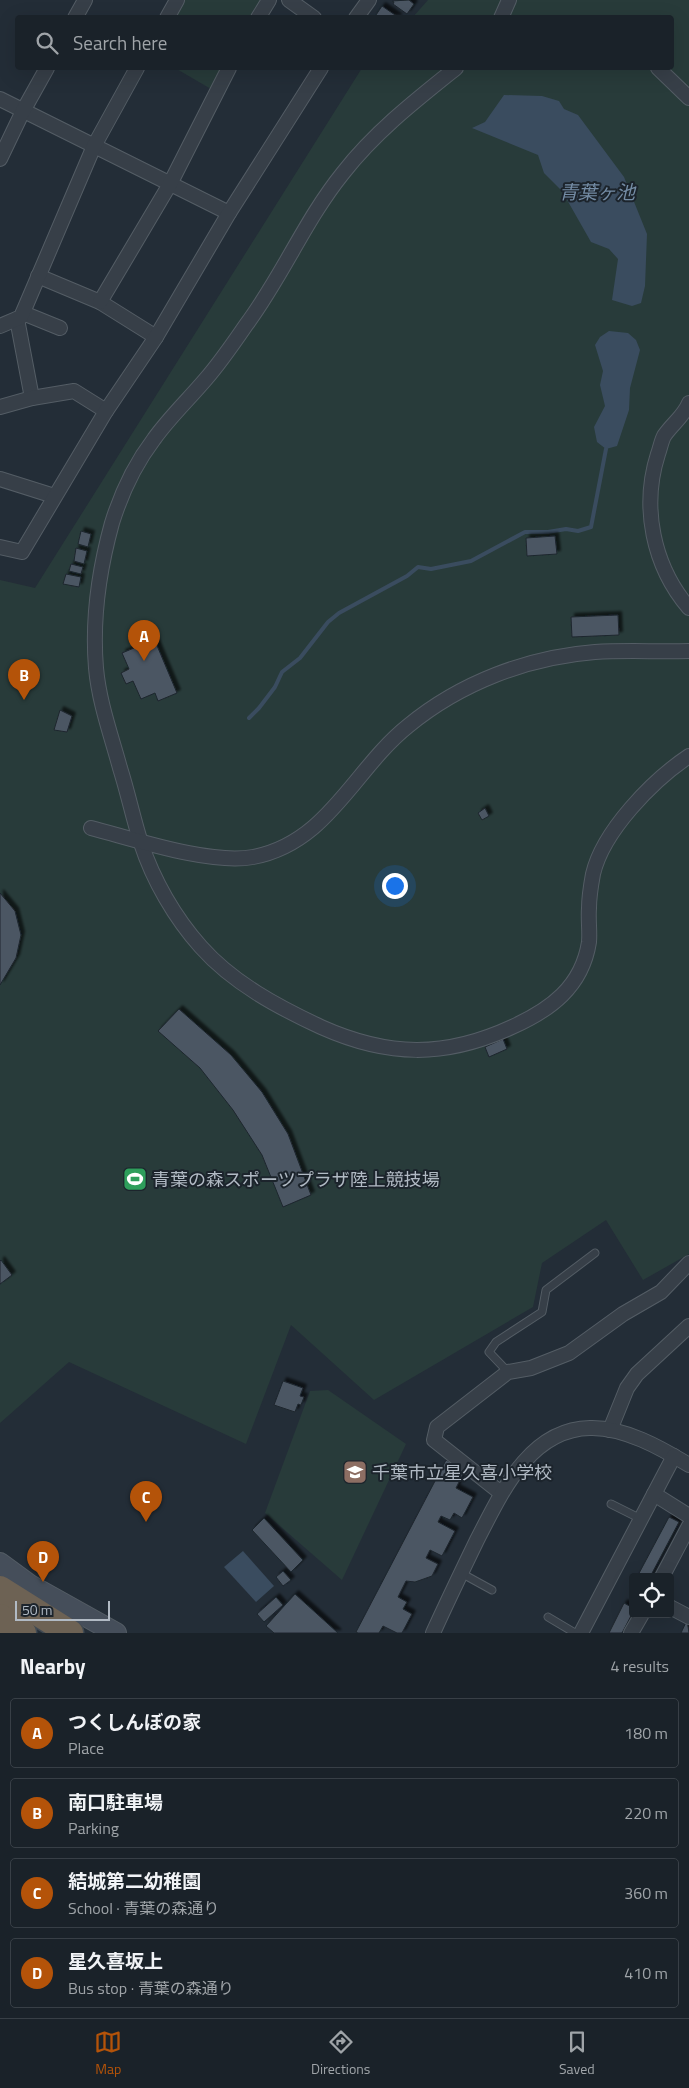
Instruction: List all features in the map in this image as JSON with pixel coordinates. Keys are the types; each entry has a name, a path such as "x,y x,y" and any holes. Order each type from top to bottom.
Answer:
{"highway":[{"path":"0,1589 60,1629"},
{"path":"0,1617 23,1633"}],"street":[{"path":"76,15 85,0"},
{"path":"169,15 178,0"},
{"path":"260,15 269,0"},
{"path":"289,0 310,15"},
{"path":"358,15 369,0"},
{"path":"502,15 509,0"},
{"path":"0,159 23,111 46,70"},
{"path":"32,398 20,316 94,146 136,70"},
{"path":"100,302 170,184 227,70"},
{"path":"0,547 22,552 106,411 156,337 229,213 320,70"},
{"path":"454,70 378,134 342,173 312,217 260,308 209,376 153,440 127,483 113,521 104,558 95,612 96,670 106,717 140,841 149,865 173,909 200,946 227,972 260,995 291,1014 325,1029 377,1047 429,1050 466,1045 498,1034 534,1016 572,987 585,957 589,939 589,905 594,870 606,843 631,810 664,775 689,756"},
{"path":"660,70 689,98"},
{"path":"0,100 229,213"},
{"path":"38,276 100,302 156,337"},
{"path":"0,326 20,316 60,328"},
{"path":"0,407 32,398 74,391 106,411"},
{"path":"689,403 686,410 664,437 652,472 650,498 655,541 664,571 676,593 689,608"},
{"path":"0,479 54,496"},
{"path":"91,828 217,858 252,858 284,848 323,821 375,757 406,726 458,693 499,674 556,657 594,652 689,651"},
{"path":"501,1493 434,1440 437,1426 508,1372 531,1368 569,1353 624,1314 661,1292 689,1263"},
{"path":"610,1430 627,1388 637,1374 689,1326"},
{"path":"433,1633 501,1493 526,1459 541,1446 560,1435 589,1428 610,1430 630,1436 674,1456 689,1466"},
{"path":"581,1633 674,1456"},
{"path":"654,1494 689,1516"},
{"path":"664,1573 689,1526"},
{"path":"0,1563 30,1585 116,1633"},
{"path":"674,1609 689,1617"},
{"path":"631,1633 640,1618"}],"lane":[{"path":"508,1372 489,1352 496,1342 542,1312 546,1290 595,1253"},
{"path":"611,1504 641,1519"},
{"path":"461,1573 492,1590"},
{"path":"548,1618 575,1633"}],"green space":[{"path":"182,0 260,0 251,15 173,15"},
{"path":"428,0 689,0 689,1254 643,1280 606,1220 542,1263 533,1307 374,1400 291,1325 246,1444 69,1362 0,1423 0,580 35,588 361,70 674,70 674,15 415,15"},
{"path":"178,70 222,70 211,89"},
{"path":"328,1390 406,1444 342,1580 265,1513 310,1391"}],"water":[{"name":"青葉ヶ池","path":"504,95 542,96 559,101 564,109 578,115 624,177 647,234 645,286 641,303 632,306 612,300 618,259 609,249 591,242 562,191 544,173 538,155 472,128 485,122"},
{"path":"609,331 628,333 636,340 640,350 630,388 629,410 617,446 606,449 597,442 594,427 605,406 600,385 603,371 595,345 600,337"},
{"path":"243,1551 274,1586 256,1602 224,1567"}],"building":[{"path":"409,0 414,4 407,14 393,4 394,2 392,1"},
{"path":"382,6 395,15 376,15"},
{"path":"81,531 91,534 88,547 78,544"},
{"path":"555,536 557,554 527,556 526,538"},
{"path":"76,548 87,551 84,564 74,561"},
{"path":"71,564 83,567 81,574 69,571"},
{"path":"66,574 81,577 79,587 63,584"},
{"path":"618,615 619,635 572,637 571,617"},
{"path":"150,629 177,693 158,701 155,693 141,699 133,681 126,684 121,673 129,669 122,653 134,648 129,637"},
{"path":"60,710 72,716 67,732 54,730"},
{"path":"485,808 489,816 482,820 478,813"},
{"path":"0,893 15,911 21,935 16,958 0,985"},
{"path":"179,1009 231,1055 262,1092 288,1134 311,1195 283,1207 262,1155 233,1110 200,1068 158,1031"},
{"path":"503,1039 507,1049 489,1057 485,1047"},
{"path":"0,1261 12,1275 0,1284"},
{"path":"283,1381 303,1388 300,1396 304,1397 301,1405 298,1404 295,1412 274,1405"},
{"path":"446,1460 465,1470 456,1488 473,1497 462,1518 454,1513 450,1520 441,1516 438,1522 455,1531 442,1556 430,1550 426,1558 438,1564 432,1576 415,1582 406,1581 398,1597 407,1602 403,1609 412,1614 402,1633 397,1633 383,1626 379,1633 356,1632"},
{"path":"669,1517 679,1522 652,1573 639,1573"},
{"path":"264,1518 303,1560 291,1572 252,1530"},
{"path":"283,1571 291,1580 283,1586 276,1577"},
{"path":"295,1594 338,1633 274,1633 266,1626"},
{"path":"276,1597 283,1605 264,1622 257,1614"},
{"path":"624,1603 629,1606 630,1618 622,1633 609,1633"},
{"path":"687,1620 689,1633 681,1633"}],"waterway":[{"path":"249,718 275,687 282,672 300,658 328,622 339,613 407,576 418,567 431,569 471,561 525,532 548,532 566,529 578,531 591,527 606,449"}],"place":[{"name":"つくしんぼの家","path":"144,661"},
{"name":"南口駐車場","path":"24,700"},
{"name":"青葉の森スポーツプラザ陸上競技場","path":"135,1179"},
{"name":"千葉市立星久喜小学校","path":"355,1472"},
{"name":"結城第二幼稚園","path":"146,1522"},
{"name":"星久喜坂上","path":"43,1582"}]}
